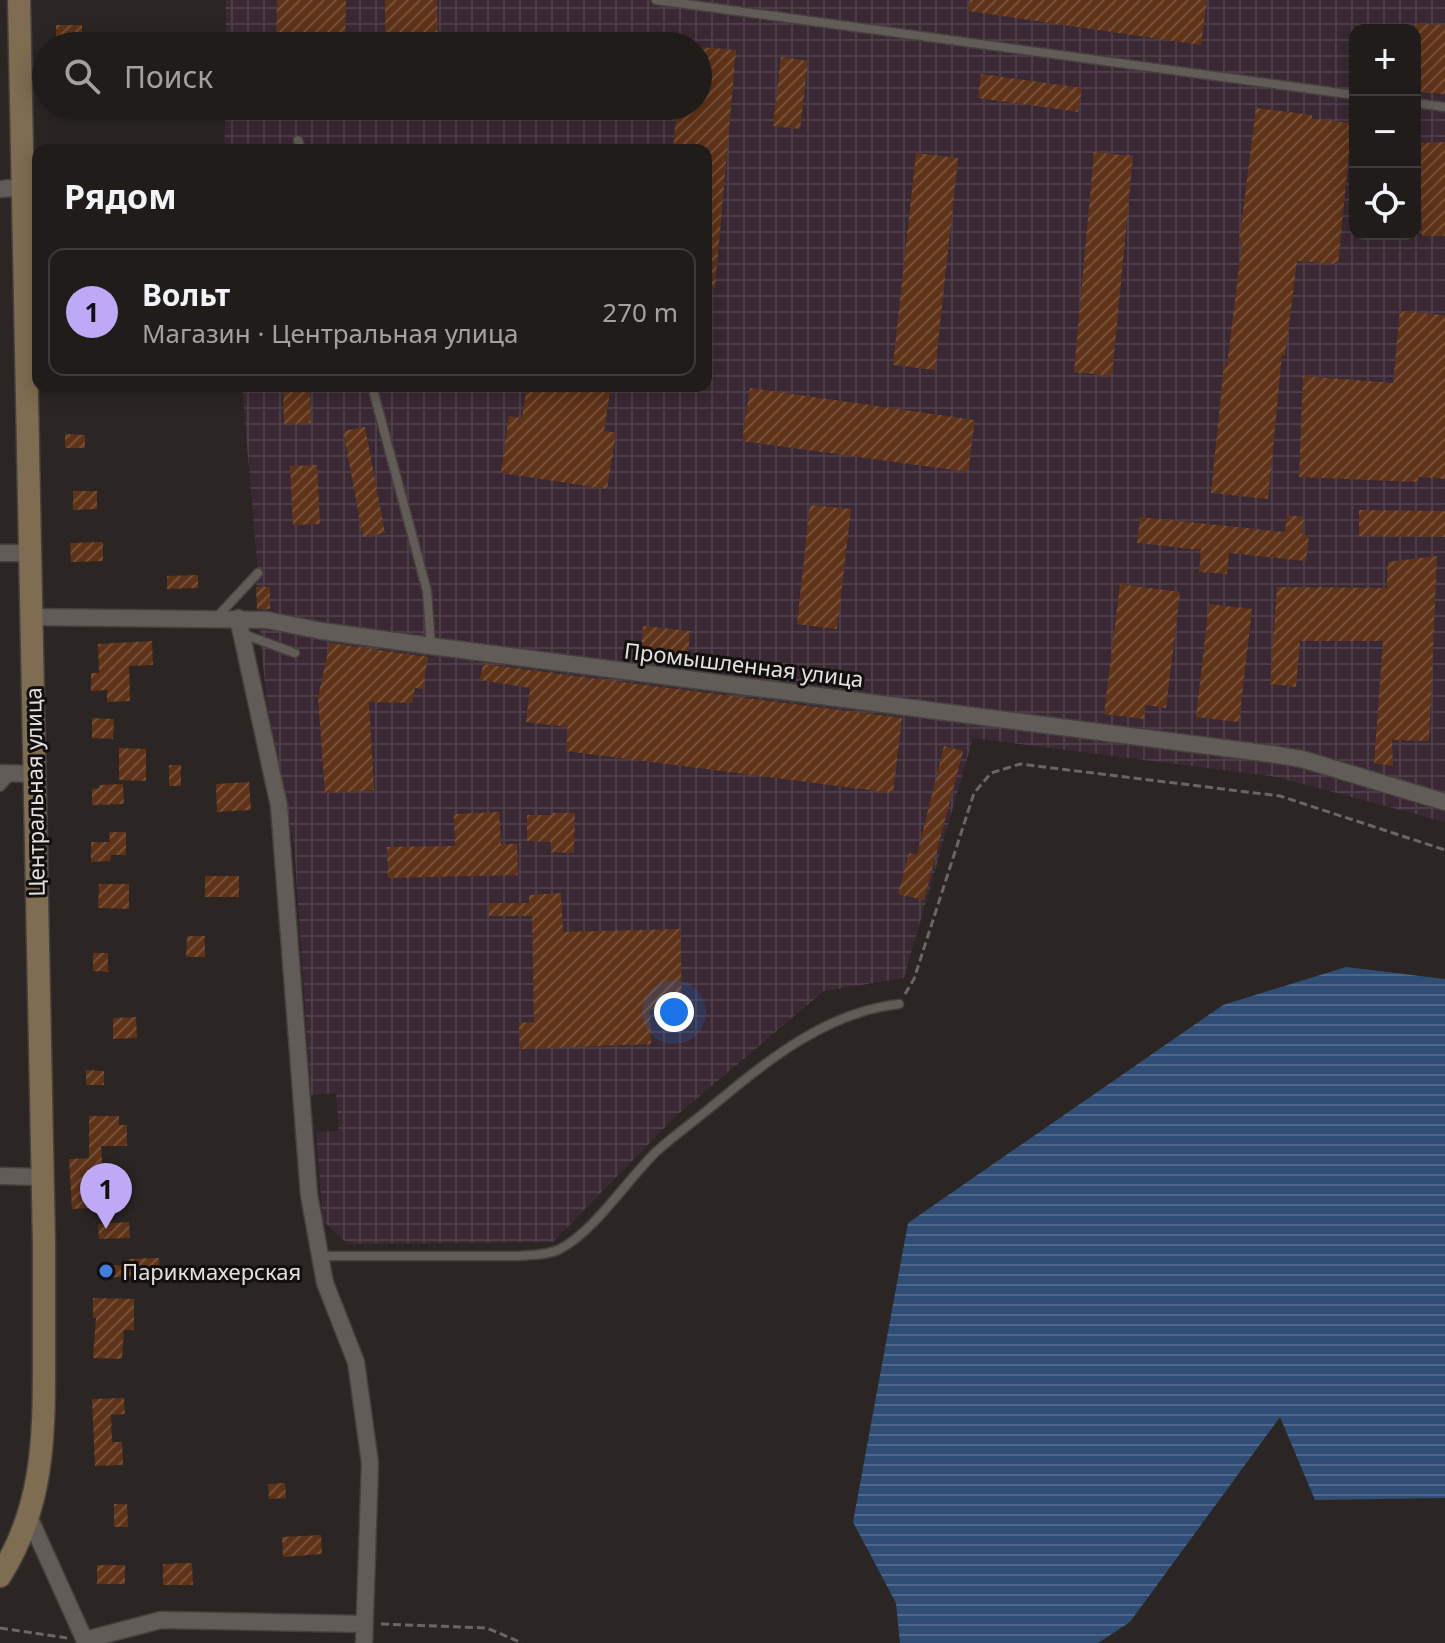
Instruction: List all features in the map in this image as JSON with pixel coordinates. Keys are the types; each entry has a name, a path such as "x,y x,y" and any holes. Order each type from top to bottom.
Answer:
{"main road":[{"name":"Центральная улица","path":"0,1576 13,1556 29,1517 42,1464 44,1425 42,1177 16,773 30,617 11,188 19,0"}],"street":[{"path":"0,553 29,553"},
{"name":"Промышленная улица","path":"30,617 216,618 240,626 267,620 431,646 1271,754 1302,759 1445,802"},
{"path":"240,626 290,870 309,1195 319,1256 331,1302 356,1362 370,1463 364,1643"},
{"path":"0,1176 42,1177"},
{"path":"29,1517 85,1642 161,1620 364,1624"}],"lane":[{"path":"658,0 1349,94"},
{"path":"1421,104 1445,107"},
{"path":"298,140 299,144"},
{"path":"374,392 427,591 431,646"},
{"path":"216,618 258,573"},
{"path":"240,626 295,653"},
{"path":"0,787 16,773"},
{"path":"319,1256 519,1256 560,1249 581,1234 658,1150 764,1064 816,1030 873,1006 899,1004"}],"path":[{"path":"899,1004 914,979 974,793 991,773 1020,764 1280,796 1445,850"},
{"path":"364,1624 487,1628 522,1643"},
{"path":"0,1628 85,1642"}],"shaded area":[{"path":"226,0 1445,0 1445,822 1277,777 973,738 904,978 824,991 675,1117 553,1242 348,1244 323,1221 316,1132 339,1131 336,1093 311,1095 294,844 267,703 243,392 712,392 712,144 224,144 225,120 712,120 712,32 226,32"}],"water":[{"path":"1346,967 1445,979 1445,1498 1315,1500 1280,1417 1130,1622 1098,1643 900,1643 896,1603 853,1522 908,1223 1223,1005"}],"building":[{"path":"277,0 346,0 345,32 276,32"},
{"path":"385,0 437,0 438,32 385,32"},
{"path":"970,0 1207,0 1201,45 968,11"},
{"path":"1421,24 1445,25 1445,94 1421,92"},
{"path":"56,25 82,25 82,32 56,32"},
{"path":"712,48 736,50 715,288 712,288 712,144 674,144 676,120 712,120"},
{"path":"781,57 808,61 800,129 773,126"},
{"path":"981,74 1082,88 1078,112 978,98"},
{"path":"1256,108 1349,123 1338,264 1297,261 1285,356 1282,355 1268,499 1211,493 1224,365 1227,366 1242,243 1239,243"},
{"path":"1445,142 1445,236 1422,236 1421,143"},
{"path":"1094,152 1133,156 1112,376 1074,372"},
{"path":"916,153 958,158 935,370 893,365"},
{"path":"1400,311 1445,315 1445,479 1418,477 1418,482 1299,477 1303,376 1393,383"},
{"path":"750,388 975,420 968,472 742,441"},
{"path":"283,392 310,392 311,423 284,424"},
{"path":"526,392 610,392 604,431 616,433 607,489 501,473 509,416 522,418"},
{"path":"365,427 385,533 363,537 343,431"},
{"path":"65,434 85,435 85,448 65,448"},
{"path":"317,465 320,524 293,525 290,466"},
{"path":"73,491 97,491 97,509 73,510"},
{"path":"810,505 851,509 837,629 797,624"},
{"path":"1359,510 1445,511 1445,537 1359,536"},
{"path":"1287,515 1304,517 1302,534 1309,535 1306,561 1229,553 1227,574 1199,572 1201,550 1137,543 1140,517 1285,532"},
{"path":"103,542 103,561 71,562 70,543"},
{"path":"1437,556 1429,741 1392,740 1393,766 1374,763 1383,641 1300,641 1296,687 1270,684 1277,587 1387,588 1388,562"},
{"path":"198,575 198,588 167,589 167,576"},
{"path":"1120,584 1180,592 1166,708 1145,705 1144,719 1104,714"},
{"path":"256,587 270,587 270,609 257,609"},
{"path":"1209,604 1252,609 1239,722 1196,717"},
{"path":"643,626 690,631 688,657 641,652"},
{"path":"152,641 153,665 129,666 130,701 107,702 107,690 91,691 91,673 99,673 98,644"},
{"path":"330,643 428,657 423,689 415,688 412,703 369,702 374,790 325,793 318,697"},
{"path":"483,664 902,718 893,793 566,751 568,727 526,722 530,688 480,680"},
{"path":"92,718 114,719 113,739 92,738"},
{"path":"944,746 963,751 924,900 898,894 909,853 917,855"},
{"path":"119,748 146,749 146,781 119,780"},
{"path":"169,765 181,765 181,786 169,786"},
{"path":"249,782 251,810 217,812 216,784"},
{"path":"123,784 124,804 92,805 92,789 99,788 99,785"},
{"path":"499,812 501,844 517,844 518,875 388,878 387,847 455,846 454,814"},
{"path":"575,813 574,853 551,852 552,842 527,841 527,815"},
{"path":"109,832 126,832 126,855 111,855 110,861 91,862 91,842 110,842"},
{"path":"205,876 239,876 239,897 205,897"},
{"path":"99,884 129,884 129,909 98,908"},
{"path":"561,893 563,932 680,929 682,1009 650,1010 651,1044 520,1049 519,1023 534,1022 532,916 489,916 489,903 529,903 529,895"},
{"path":"187,936 205,936 205,957 186,957"},
{"path":"93,953 108,953 108,972 93,971"},
{"path":"136,1017 137,1038 113,1039 113,1018"},
{"path":"86,1070 104,1071 104,1085 86,1085"},
{"path":"89,1116 119,1116 119,1125 127,1125 127,1146 101,1146 103,1174 92,1174 94,1208 72,1209 69,1159 89,1158"},
{"path":"129,1222 130,1238 99,1239 98,1224"},
{"path":"159,1258 160,1275 99,1278 98,1266 130,1265 129,1259"},
{"path":"93,1298 134,1299 134,1330 124,1330 122,1359 93,1358 96,1318 93,1318"},
{"path":"124,1398 125,1414 111,1415 112,1442 122,1442 123,1465 95,1466 92,1399"},
{"path":"285,1483 286,1498 269,1499 268,1484"},
{"path":"114,1504 127,1504 128,1527 114,1527"},
{"path":"321,1535 322,1554 283,1557 282,1537"},
{"path":"192,1563 193,1585 163,1585 163,1564"},
{"path":"97,1565 125,1565 125,1584 97,1584"}],"place":[{"name":"Вольт","path":"106,1229"},
{"name":"Парикмахерская","path":"106,1271"}]}
